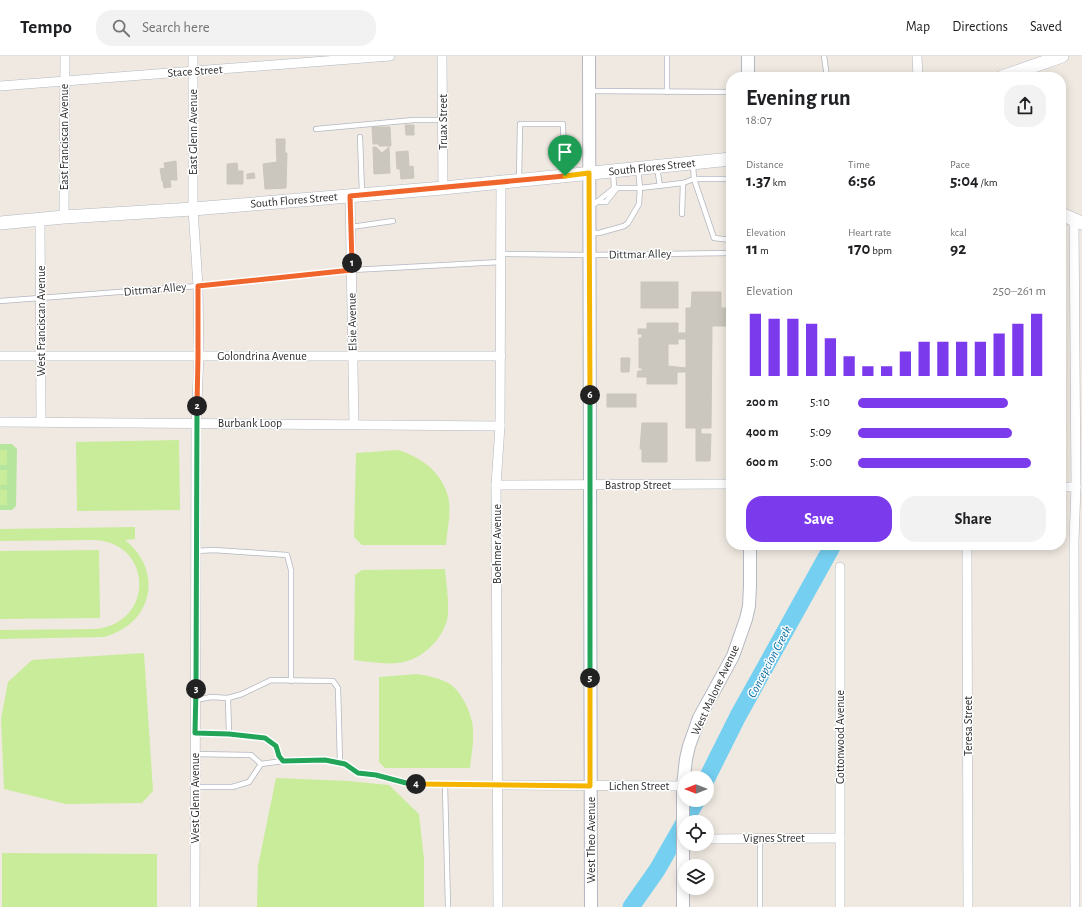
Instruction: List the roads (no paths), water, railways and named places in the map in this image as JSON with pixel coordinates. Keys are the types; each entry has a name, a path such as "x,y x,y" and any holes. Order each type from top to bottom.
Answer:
{"main road":[{"path":"1034,71 1062,56"},
{"name":"South Flores Street","path":"0,223 443,188 726,160"},
{"path":"1066,216 1078,222"}],"street":[{"name":"East Franciscan Avenue","path":"64,217 65,56"},
{"name":"East Glenn Avenue","path":"193,56 193,208"},
{"name":"Stace Street","path":"0,86 390,56"},
{"name":"Truax Street","path":"442,56 443,188"},
{"name":"West Theo Avenue","path":"589,56 589,173 592,205 589,233 591,907"},
{"path":"748,56 748,72"},
{"path":"917,56 918,72"},
{"name":"Boehmer Avenue","path":"498,907 496,485 500,426 501,182"},
{"name":"Elsie Avenue","path":"354,424 351,227 356,195"},
{"name":"West Glenn Avenue","path":"193,208 198,286 196,423 195,907"},
{"name":"West Franciscan Avenue","path":"40,220 41,422"},
{"path":"1075,907 1078,542 1076,487 1078,222"},
{"name":"Golondrina Avenue","path":"0,356 501,356"},
{"name":"Burbank Loop","path":"0,422 500,426"},
{"name":"Bastrop Street","path":"496,485 726,484"},
{"path":"1066,487 1076,487"},
{"name":"West Malone Avenue","path":"686,771 689,746 699,718 733,656 746,620 749,606 750,550"},
{"name":"Teresa Street","path":"967,550 968,907"},
{"name":"Cottonwood Avenue","path":"840,567 840,907"},
{"name":"Lichen Street","path":"498,785 590,786 678,792"},
{"name":"Vignes Street","path":"714,839 840,838"},
{"name":"West Malone Avenue","path":"683,903 684,851"}],"lane":[{"path":"666,56 666,92"},
{"path":"824,56 826,72"},
{"path":"589,91 726,92"},
{"path":"316,129 408,121 443,120"},
{"path":"519,180 520,124 563,124 565,176"},
{"path":"356,195 360,137"},
{"path":"692,163 694,179 714,238 726,239"},
{"path":"657,167 660,186"},
{"path":"589,233 599,233 624,226 628,223 639,204 640,188 638,169"},
{"path":"592,205 606,202 616,188 613,171"},
{"path":"616,188 660,186 683,183 694,179 726,179"},
{"path":"682,214 683,183"},
{"path":"351,227 393,221"},
{"name":"Dittmar Alley","path":"0,301 198,286 352,270 501,258 726,253"},
{"path":"196,552 214,550 287,555 291,570 291,681"},
{"path":"196,700 211,697 228,698 242,694 270,680 333,681 338,688 340,763"},
{"path":"228,698 229,734"},
{"path":"195,733 229,734 265,738 276,746 279,756 283,761"},
{"path":"195,754 251,756 261,764 283,761 325,760 345,764 358,773 376,775 410,784 498,785"},
{"path":"195,787 232,787 249,782 261,764"},
{"path":"445,784 448,907"},
{"path":"760,838 760,907"}],"waterway":[{"name":"Concepcion Creek","path":"710,771 738,716 830,550"},
{"name":"Concepcion Creek","path":"631,907 657,870 693,807"}]}
